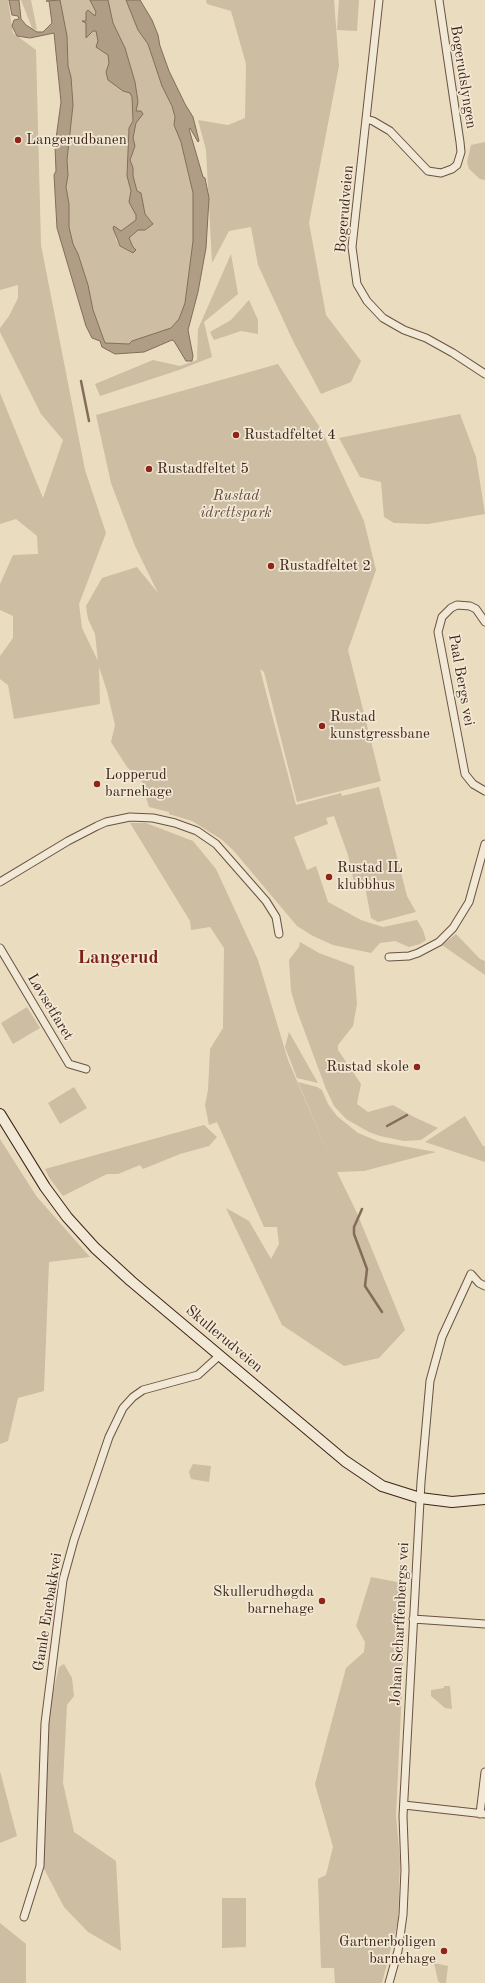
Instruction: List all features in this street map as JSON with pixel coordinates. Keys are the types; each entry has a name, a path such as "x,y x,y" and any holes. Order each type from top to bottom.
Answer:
{"main road":[{"name":"Skullerudveien","path":"0,1114 44,1187 76,1227 119,1269 353,1468 382,1486 420,1498 452,1502 485,1499"}],"street":[{"name":"Bogerudveien","path":"379,0 352,247 356,284 367,301 383,318 404,330 426,338 453,353 485,374"},
{"name":"Bogerudslyngen","path":"366,119 373,121 390,131 428,171 441,173 452,169 457,165 461,152 460,142 439,0"},
{"name":"Paal Bergs vei","path":"485,622 476,609 470,606 457,605 451,608 442,617 438,632 465,774 473,784 485,791"},
{"path":"0,882 96,826 106,822 130,817 153,818 175,823 197,832 216,844 266,902 276,917 279,934"},
{"path":"389,957 409,956 418,953 439,942 453,928 469,902 485,844"},
{"name":"Løvsetfaret","path":"0,948 69,1064 86,1069"},
{"name":"Johan Scharffenbergs vei","path":"389,1983 398,1951 403,1915 405,1870 404,1806 413,1620 426,1412 430,1381 444,1331 471,1274 479,1283 485,1286"},
{"name":"Gamle Enebakkvei","path":"24,1917 40,1866 45,1723 64,1580 74,1540 108,1436 123,1408 142,1390 198,1374 220,1355"},
{"path":"413,1620 485,1624"},
{"path":"404,1806 483,1814 485,1772"}],"green space":[{"name":"Rustad idrettspark","path":"0,0 8,0 13,33 36,50 41,245 85,470 106,533 79,604 82,628 98,661 95,634 88,619 86,606 102,578 137,567 158,593 135,546 111,483 96,415 278,364 321,429 364,521 376,570 348,650 381,781 297,802 264,672 260,669 296,805 341,793 342,796 379,787 407,896 416,912 378,922 371,918 364,881 354,882 348,855 334,816 326,818 328,824 294,837 307,870 316,866 328,902 361,920 383,927 417,920 423,930 426,940 420,944 409,947 395,941 380,943 371,953 333,945 313,936 297,926 233,850 221,839 192,821 169,814 169,812 149,807 144,791 145,785 127,767 111,742 115,725 107,691 99,667 100,704 14,719 8,685 0,679 0,656 13,638 13,616 0,610 0,584 13,555 38,554 37,536 16,519 0,524 0,393 43,498 63,440 41,414 0,332 0,328 9,316 18,298 18,285 0,290"},
{"path":"21,0 31,0 37,30 32,28"},
{"path":"60,0 90,0 96,12 95,16 86,12 86,37 93,31 96,31 101,50 108,55 109,63 106,72 108,80 123,91 130,93 132,97 133,121 129,128 127,176 131,191 129,202 137,220 121,231 114,227 116,240 120,246 132,253 135,251 129,238 138,230 145,230 152,225 152,222 145,214 142,198 137,191 130,160 135,146 133,138 137,120 136,106 138,102 135,82 125,48 113,23 108,0 126,0 138,30 148,44 162,86 172,106 175,118 174,125 181,142 193,193 193,241 185,303 179,319 171,328 132,341 129,344 105,343 93,310 88,285 78,254 73,244 69,227 69,204 66,187 68,175 67,160 73,105 71,77 68,66 67,36"},
{"path":"206,0 334,0 339,66 309,223 326,315 361,361 351,382 321,394 293,341 258,265 251,227 229,231 212,263 206,150 198,120 228,125 245,118 246,64 231,11 207,4"},
{"path":"339,0 359,0 357,31 337,30"},
{"path":"485,142 485,180 480,179 469,169 467,162 471,145"},
{"path":"231,254 238,294 204,322 212,357 179,370 100,396 95,384 153,360 180,366 197,360 198,329"},
{"path":"249,300 258,320 258,334 241,331 214,340 210,332 231,320"},
{"path":"460,414 476,457 485,514 428,524 394,523 384,517 381,482 360,477 339,438"},
{"path":"130,823 146,823 193,841 216,869 258,960 288,1060 333,1165 298,1082 317,1087 322,1090 328,1104 337,1116 358,1133 380,1142 436,1152 364,1171 337,1172 357,1213 405,1330 379,1358 344,1366 282,1325 226,1208 249,1221 271,1259 279,1244 277,1227 264,1227 217,1122 209,1125 205,1105 208,1090 210,1049 223,1028 224,948 210,927 191,930 190,921"},
{"path":"456,934 480,959 485,961 485,975 442,945"},
{"path":"300,942 319,953 354,966 357,1004 353,1026 338,1045 338,1050 361,1084 357,1104 368,1112 393,1105 438,1128 421,1140 404,1141 369,1132 346,1119 334,1106 326,1089 291,991 289,960 299,947"},
{"path":"27,1007 40,1028 13,1044 1,1023"},
{"path":"289,1032 318,1083 297,1078 285,1047"},
{"path":"74,1087 87,1108 60,1124 48,1103"},
{"path":"465,1116 483,1146 485,1146 485,1162 425,1142"},
{"path":"204,1125 217,1137 209,1146 180,1154 143,1169 140,1165 118,1174 107,1174 63,1196 50,1179 45,1169"},
{"path":"0,1139 37,1197 90,1257 49,1262 44,1391 18,1398 8,1441 0,1444"},
{"path":"193,1464 211,1466 209,1482 191,1479 189,1472"},
{"path":"371,1577 407,1584 396,1815 400,1860 398,1921 382,1983 335,1983 334,1968 321,1968 318,1879 326,1875 333,1847 315,1784 346,1668 364,1652 365,1642 356,1626"},
{"path":"64,1664 72,1678 74,1696 67,1705 63,1783 74,1832 116,1861 121,1951 88,1932 64,1907 42,1865 49,1710 59,1667"},
{"path":"444,1686 450,1686 452,1709 445,1708 431,1696 431,1690 444,1688"},
{"path":"0,1771 17,1836 0,1843"},
{"path":"222,1898 246,1898 246,1947 222,1948"},
{"path":"0,1923 26,1944 26,1983 0,1983"},
{"path":"434,1963 448,1966 446,1983 440,1983 438,1981"}],"shaded area":[{"path":"9,0 19,0 21,19 26,25 37,32 43,32 52,23 49,1 46,1 60,0 67,36 68,66 71,77 73,105 67,160 68,175 66,187 69,204 69,227 73,244 78,254 88,285 93,310 105,343 129,344 132,341 171,328 179,319 185,303 193,241 193,193 181,142 174,125 175,117 172,106 162,86 148,44 138,30 126,0 140,0 152,20 169,71 193,117 198,142 190,128 189,129 203,177 205,178 209,198 206,248 198,292 188,330 193,356 192,361 186,361 172,340 144,352 115,354 102,347 100,341 92,338 86,326 57,228 54,175 56,171 55,146 61,102 54,33 30,38 17,36 12,26 14,20 19,19 18,16 12,15"},
{"path":"90,0 108,0 113,23 125,48 135,82 138,102 136,111 141,111 143,114 136,123 133,138 135,146 130,160 137,191 141,193 145,214 153,224 145,230 138,230 129,238 136,250 133,253 120,246 113,228 114,226 121,231 136,220 136,215 129,202 131,191 127,176 129,128 133,121 132,97 130,93 123,91 108,80 106,72 109,63 108,55 96,47 98,41 96,31 93,31 86,38 86,23 82,21 86,21 86,12 88,10 95,16 96,12"}],"waterway":[{"path":"81,381 89,421"},
{"path":"387,1126 407,1115"},
{"path":"362,1209 354,1227 354,1234 367,1269 365,1286 382,1312"}],"place":[{"name":"Langerudbanen","path":"18,140"},
{"name":"Rustadfeltet 4","path":"236,435"},
{"name":"Rustadfeltet 5","path":"149,469"},
{"name":"Rustadfeltet 2","path":"271,566"},
{"name":"Rustad kunstgressbane","path":"322,726"},
{"name":"Lopperud barnehage","path":"97,784"},
{"name":"Rustad IL klubbhus","path":"329,877"},
{"name":"Rustad skole","path":"417,1067"},
{"name":"Skullerudhøgda barnehage","path":"322,1601"},
{"name":"Gartnerboligen barnehage","path":"444,1951"}],"district":[{"name":"Langerud","path":"118,958"}]}
